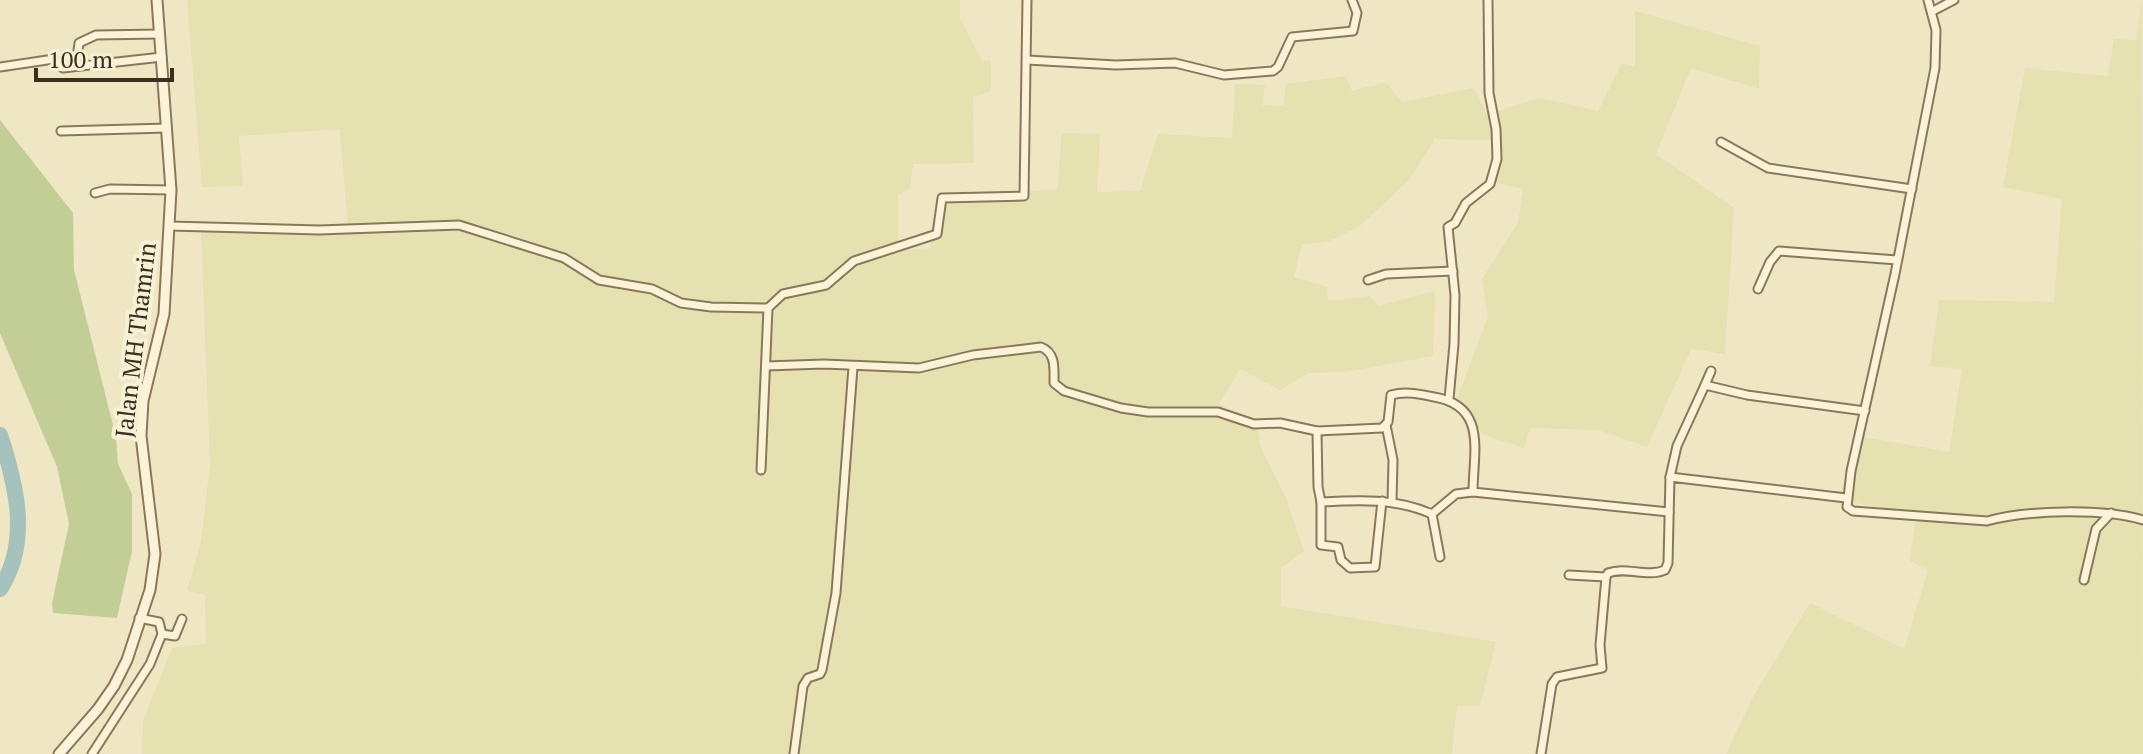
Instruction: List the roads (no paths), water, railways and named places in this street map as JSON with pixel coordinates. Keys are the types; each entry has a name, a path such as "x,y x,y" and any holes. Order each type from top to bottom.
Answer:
{"street":[{"name":"Jalan MH Thamrin","path":"59,754 114,686 133,643 150,590 155,554 142,452 143,401 164,314 171,190 157,0"},
{"path":"169,226 319,230 459,225 564,258 599,280 652,289 681,303 768,308 783,294 826,285 854,261 937,234 942,198 1024,196 1027,0"},
{"path":"1027,60 1116,65 1175,63 1224,75 1273,71 1278,67 1292,37 1353,31 1357,13 1352,0"},
{"path":"1449,399 1454,344 1453,271 1448,227 1455,223 1466,203 1490,184 1497,159 1496,129 1489,93 1488,0"},
{"path":"1928,0 1936,30 1936,58 1912,189 1846,498 1847,507 1853,511 1987,521 2008,516 2111,513 2143,520"},
{"path":"1933,11 1954,0"},
{"path":"76,65 79,43 96,35 160,34"},
{"path":"0,67 54,59 62,68 162,57"},
{"path":"61,131 167,128"},
{"path":"1721,142 1768,168 1912,189"},
{"path":"95,193 110,189 171,190"},
{"path":"1758,289 1770,262 1779,251 1897,260"},
{"path":"1368,280 1386,274 1453,271"},
{"path":"761,470 768,308"},
{"path":"766,366 824,364 919,368 973,355 1041,347 1052,355 1054,383 1064,391 1121,408 1148,412 1218,412 1254,424 1280,423 1317,431 1382,428 1386,425"},
{"path":"794,754 803,686 808,678 820,674 822,670 831,623 853,367"},
{"path":"1541,754 1552,684 1557,677 1602,668 1600,645 1606,577 1611,570 1657,574 1665,570 1668,563 1670,477 1677,446 1711,371"},
{"path":"1705,385 1747,395 1865,411"},
{"path":"1392,502 1393,460 1386,425 1391,395 1414,393 1449,399 1465,412 1474,426 1473,492"},
{"path":"1317,431 1321,545 1338,547 1341,560 1350,568 1375,567 1382,501"},
{"path":"1670,477 1846,498"},
{"path":"1432,514 1456,494 1473,492 1669,512"},
{"path":"1321,502 1406,503 1432,514"},
{"path":"2084,580 2096,529 2111,513"},
{"path":"1432,514 1440,557"},
{"path":"1569,575 1606,577"},
{"path":"92,754 150,664 162,634 159,622 139,618"},
{"path":"162,634 175,636 182,619"}],"waterway":[{"path":"0,435 18,513 15,552 10,571 0,589"}]}
